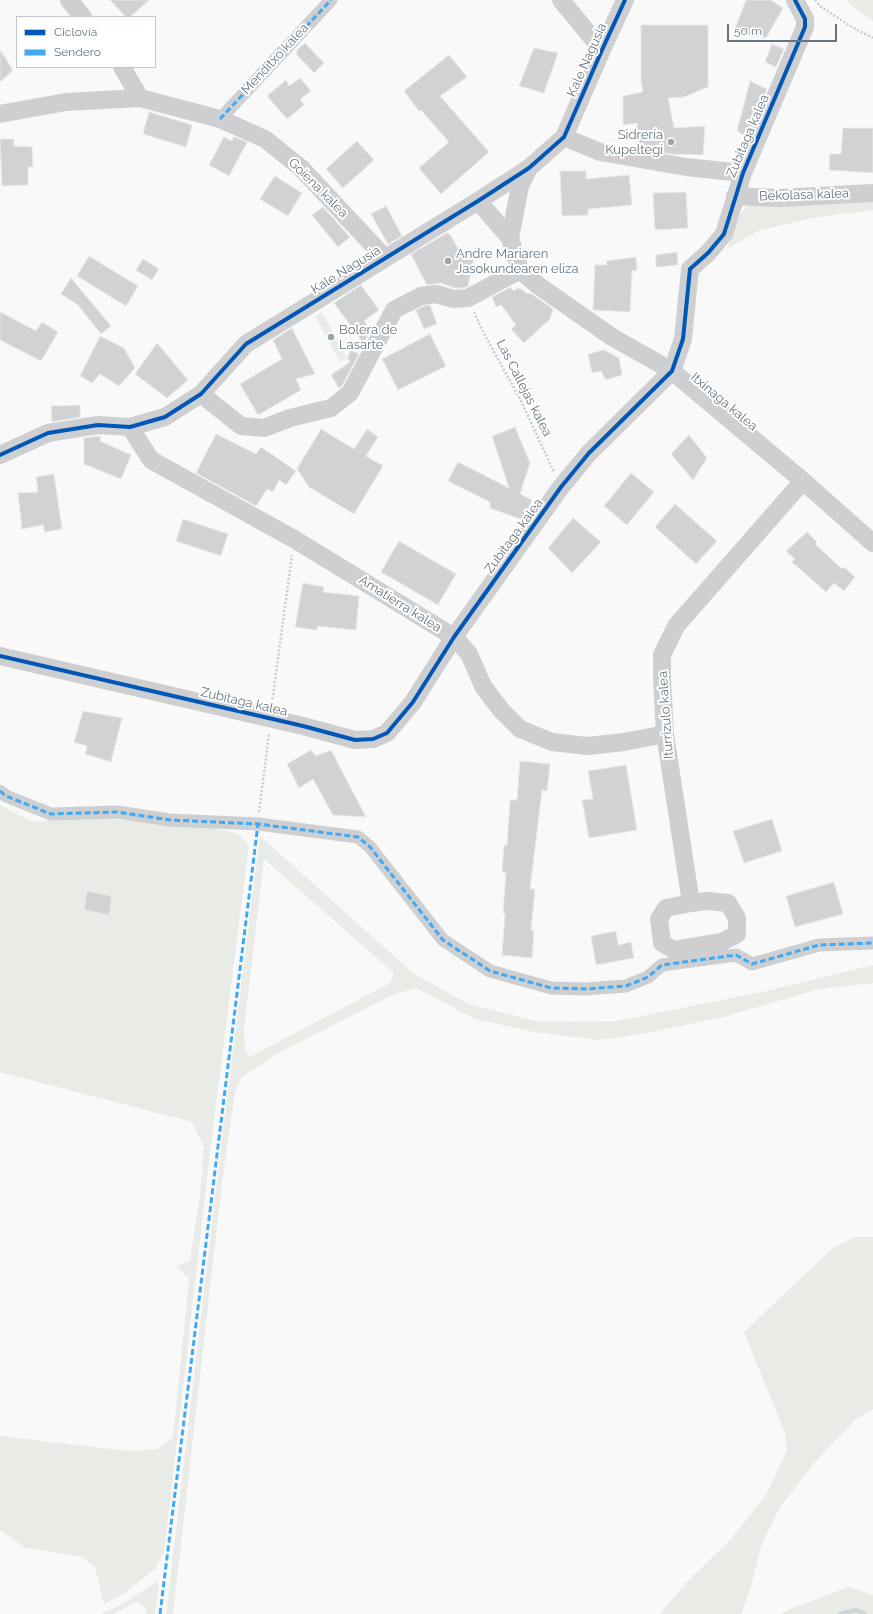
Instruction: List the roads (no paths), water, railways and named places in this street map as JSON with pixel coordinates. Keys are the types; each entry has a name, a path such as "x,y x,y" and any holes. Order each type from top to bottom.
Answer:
{"street":[{"path":"69,0 82,16"},
{"name":"Menditxo kalea","path":"220,119 331,0"},
{"path":"561,0 602,50"},
{"name":"Kale Nagusia","path":"0,455 48,433 98,425 130,427 165,417 201,394 246,344 529,168 564,137 602,50 626,0"},
{"name":"Zubitaga kalea","path":"0,656 354,740 373,739 387,733 413,702 454,637 561,487 590,453 672,371 683,339 690,270 708,253 724,234 743,173 805,27 805,19 795,0"},
{"path":"123,68 140,98"},
{"name":"Goiena kalea","path":"0,114 66,102 140,98 220,119 265,139 301,168 385,258"},
{"path":"564,137 600,152 686,167 743,173"},
{"path":"510,238 520,186 529,168"},
{"name":"Bekolasa kalea","path":"735,196 779,198 873,193"},
{"path":"201,394 241,426 264,428 290,418 331,408 350,393 394,310 421,296 436,294 454,299 468,298 520,270 510,238 478,201"},
{"name":"Itxinaga kalea","path":"520,270 539,286 612,337 672,371 803,481 873,544"},
{"name":"Amatierra kalea","path":"130,427 152,460 294,539 454,637 469,654 483,686 501,710 520,729 552,742 587,746 624,742 665,734"},
{"name":"Iturrizulo kalea","path":"690,903 665,734 662,655 676,626 803,481"},
{"path":"0,792 6,796 51,814 116,812 170,820 258,824 358,837 370,847 443,940 490,972 550,988 585,989 626,986 648,978 662,965 736,955 752,964 819,945 873,943"}],"waterway":[{"path":"840,1614 856,1610 865,1614"}],"place":[{"name":"Sidrería Kupeltegi","path":"671,142"},
{"name":"Andre Mariaren Jasokundearen eliza","path":"448,261"},
{"name":"Bolera de Lasarte","path":"331,337"}]}
